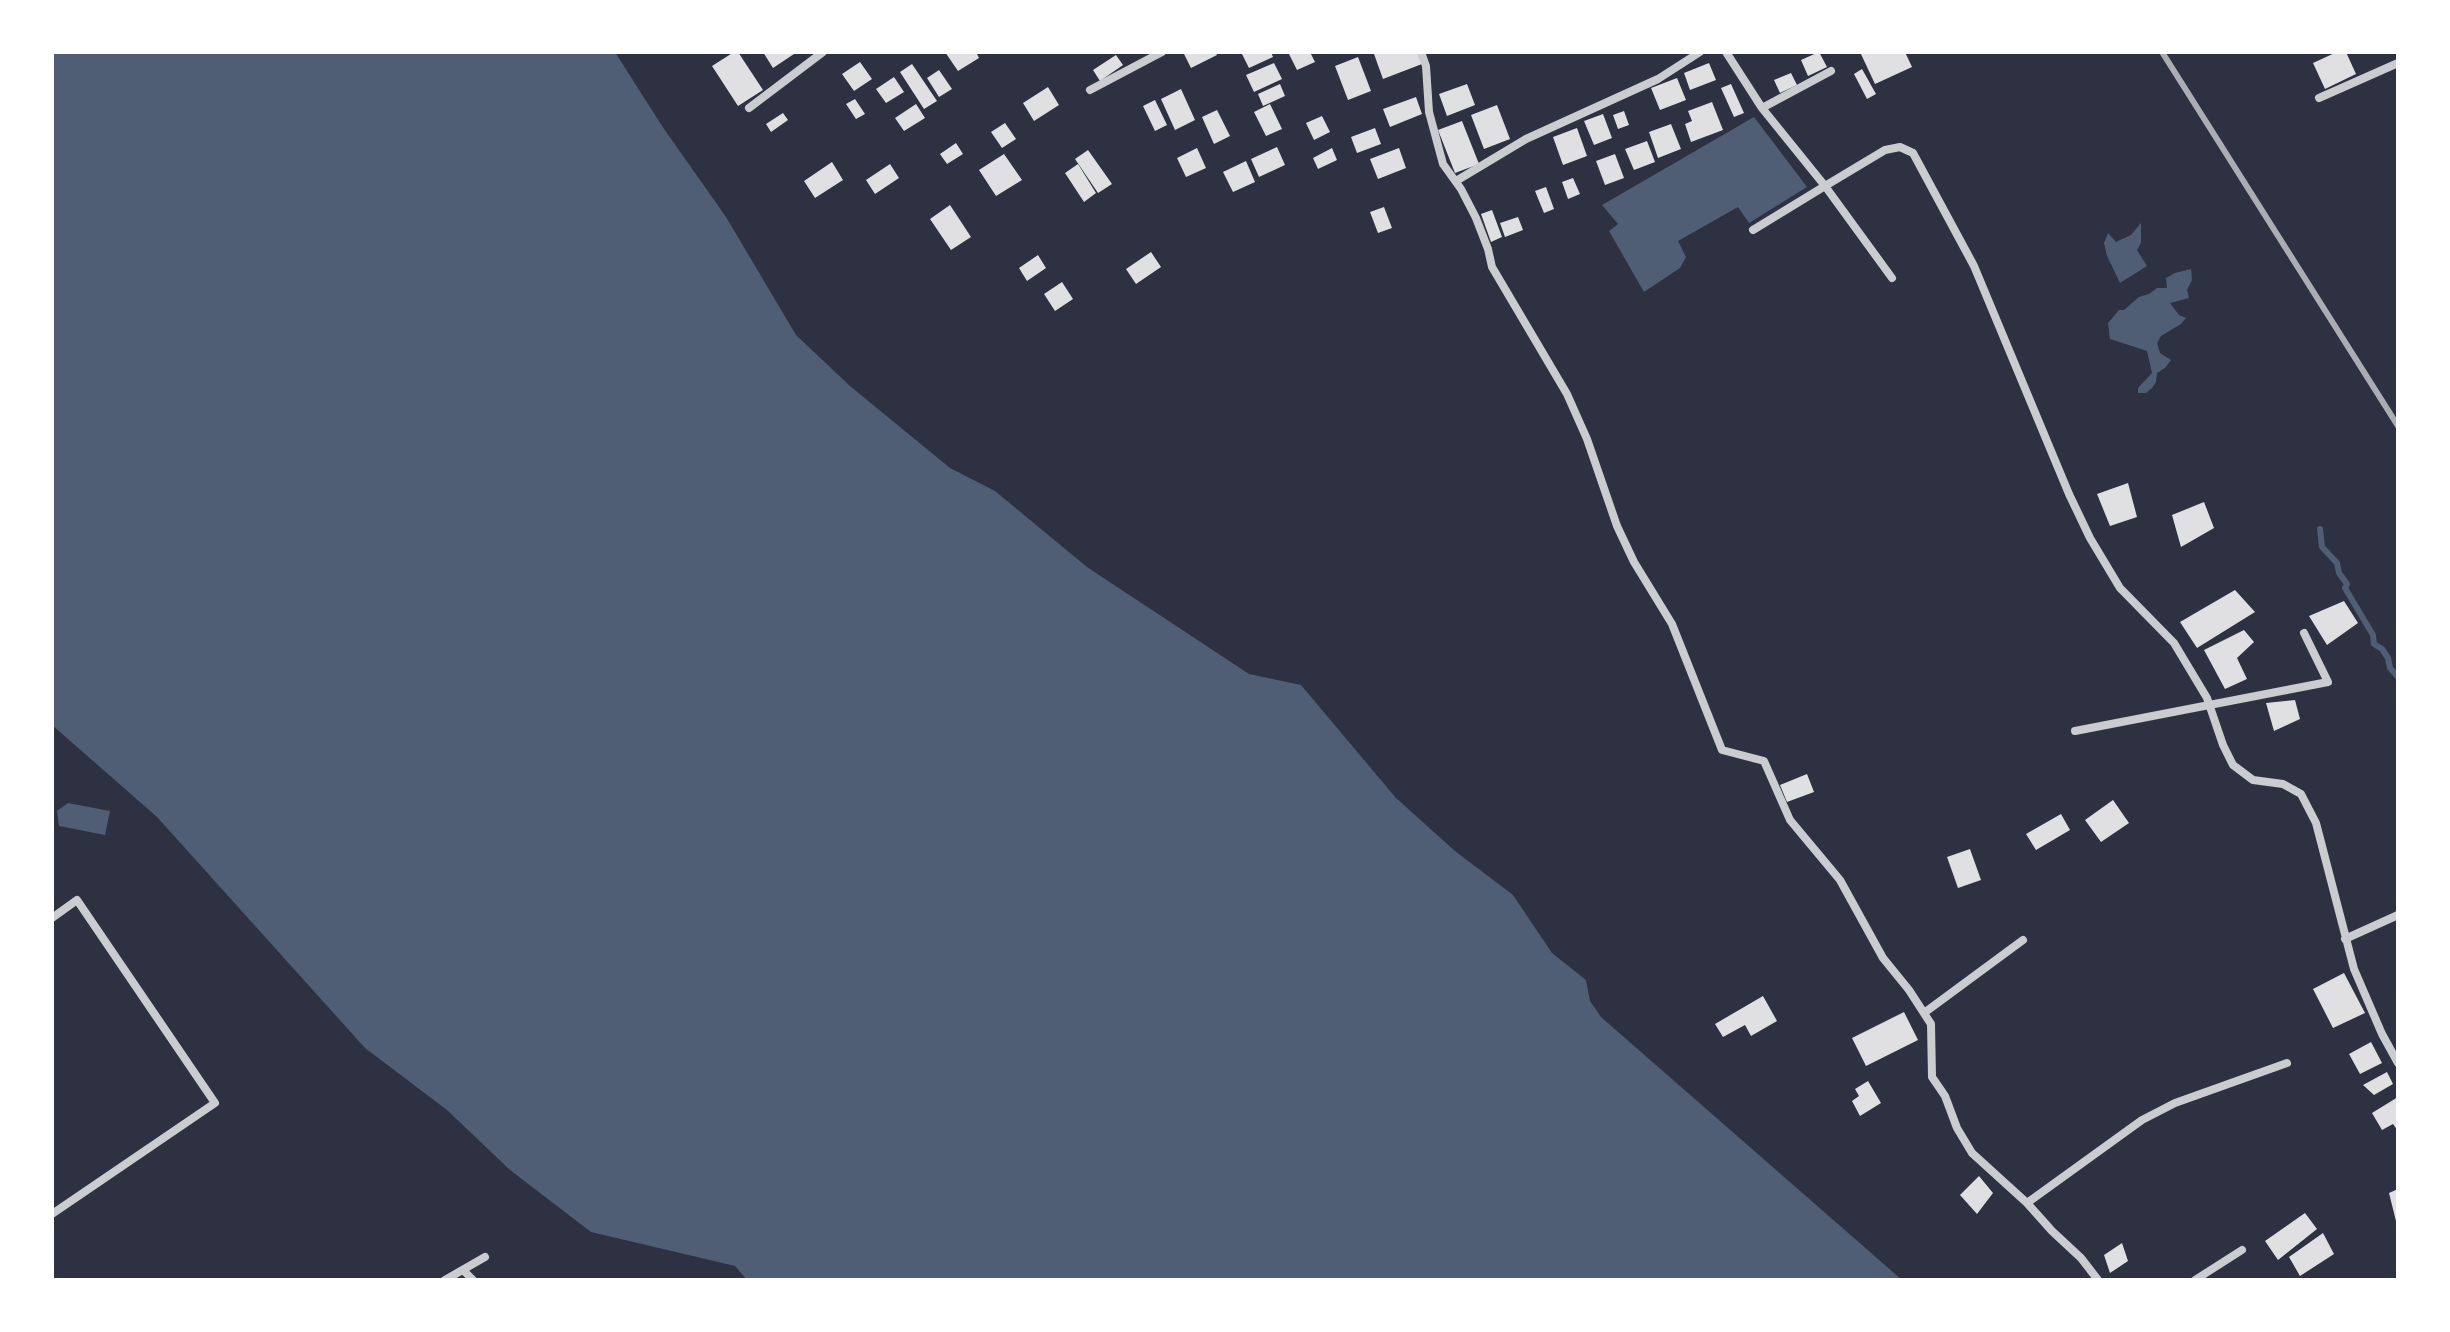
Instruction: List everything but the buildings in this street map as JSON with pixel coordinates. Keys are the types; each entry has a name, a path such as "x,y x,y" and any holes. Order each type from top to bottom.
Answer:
{"street":[{"path":"749,108 823,52"},
{"path":"1090,90 1162,52"},
{"path":"1421,52 1426,66 1432,129 1443,164 1476,218 1492,267 1567,394 1587,439 1617,526 1634,562 1672,624 1722,750 1764,761 1790,820 1840,880 1883,958 1931,1024 1932,1077 1945,1096 1957,1128 1972,1153 2027,1203 2081,1258 2098,1280"},
{"path":"1456,181 1526,139 1658,79 1700,52"},
{"path":"1726,52 1762,108 1825,186 1892,278"},
{"path":"2319,98 2398,63"},
{"path":"1762,108 1831,71"},
{"path":"1753,230 1885,150 1900,147 1913,153 1974,266 2069,494 2090,538 2120,588 2174,643 2209,704 2233,765 2253,780 2283,784 2301,794 2316,823 2354,969 2398,1063"},
{"path":"2075,731 2328,682 2304,633"},
{"path":"52,918 77,900 215,1103 52,1214"},
{"path":"2345,939 2398,915"},
{"path":"1924,1013 2023,940"},
{"path":"2027,1203 2142,1120 2175,1103 2287,1063"},
{"path":"2195,1280 2242,1250"},
{"path":"445,1280 485,1257"},
{"path":"463,1270 473,1280"}],"water":[{"path":"52,52 615,52 726,217 796,335 850,386 950,468 995,491 1087,567 1249,674 1301,685 1396,798 1455,851 1513,895 1552,953 1586,980 1590,1001 1601,1017 1902,1280 747,1280 735,1266 591,1232 510,1170 447,1110 365,1048 157,817 52,725"},
{"path":"1754,117 1807,187 1749,223 1738,207 1678,241 1686,257 1680,268 1644,292 1609,231 1618,224 1602,205"},
{"path":"2141,223 2141,243 2137,250 2147,266 2120,283 2104,243 2108,233 2116,242 2131,235"},
{"path":"2191,269 2192,280 2187,290 2189,298 2170,303 2179,315 2186,318 2161,336 2157,343 2160,353 2171,360 2157,373 2152,388 2146,393 2138,393 2138,388 2152,373 2147,351 2110,339 2108,323 2119,310 2124,310 2139,297 2157,288 2167,288 2166,278"},
{"path":"68,803 110,811 105,835 59,826 57,811"}],"waterway":[{"path":"2320,529 2322,547 2337,563 2339,573 2347,584 2345,588 2373,635 2374,644 2382,649 2390,668 2398,677"}],"railway":[{"path":"2162,52 2398,426"}]}
